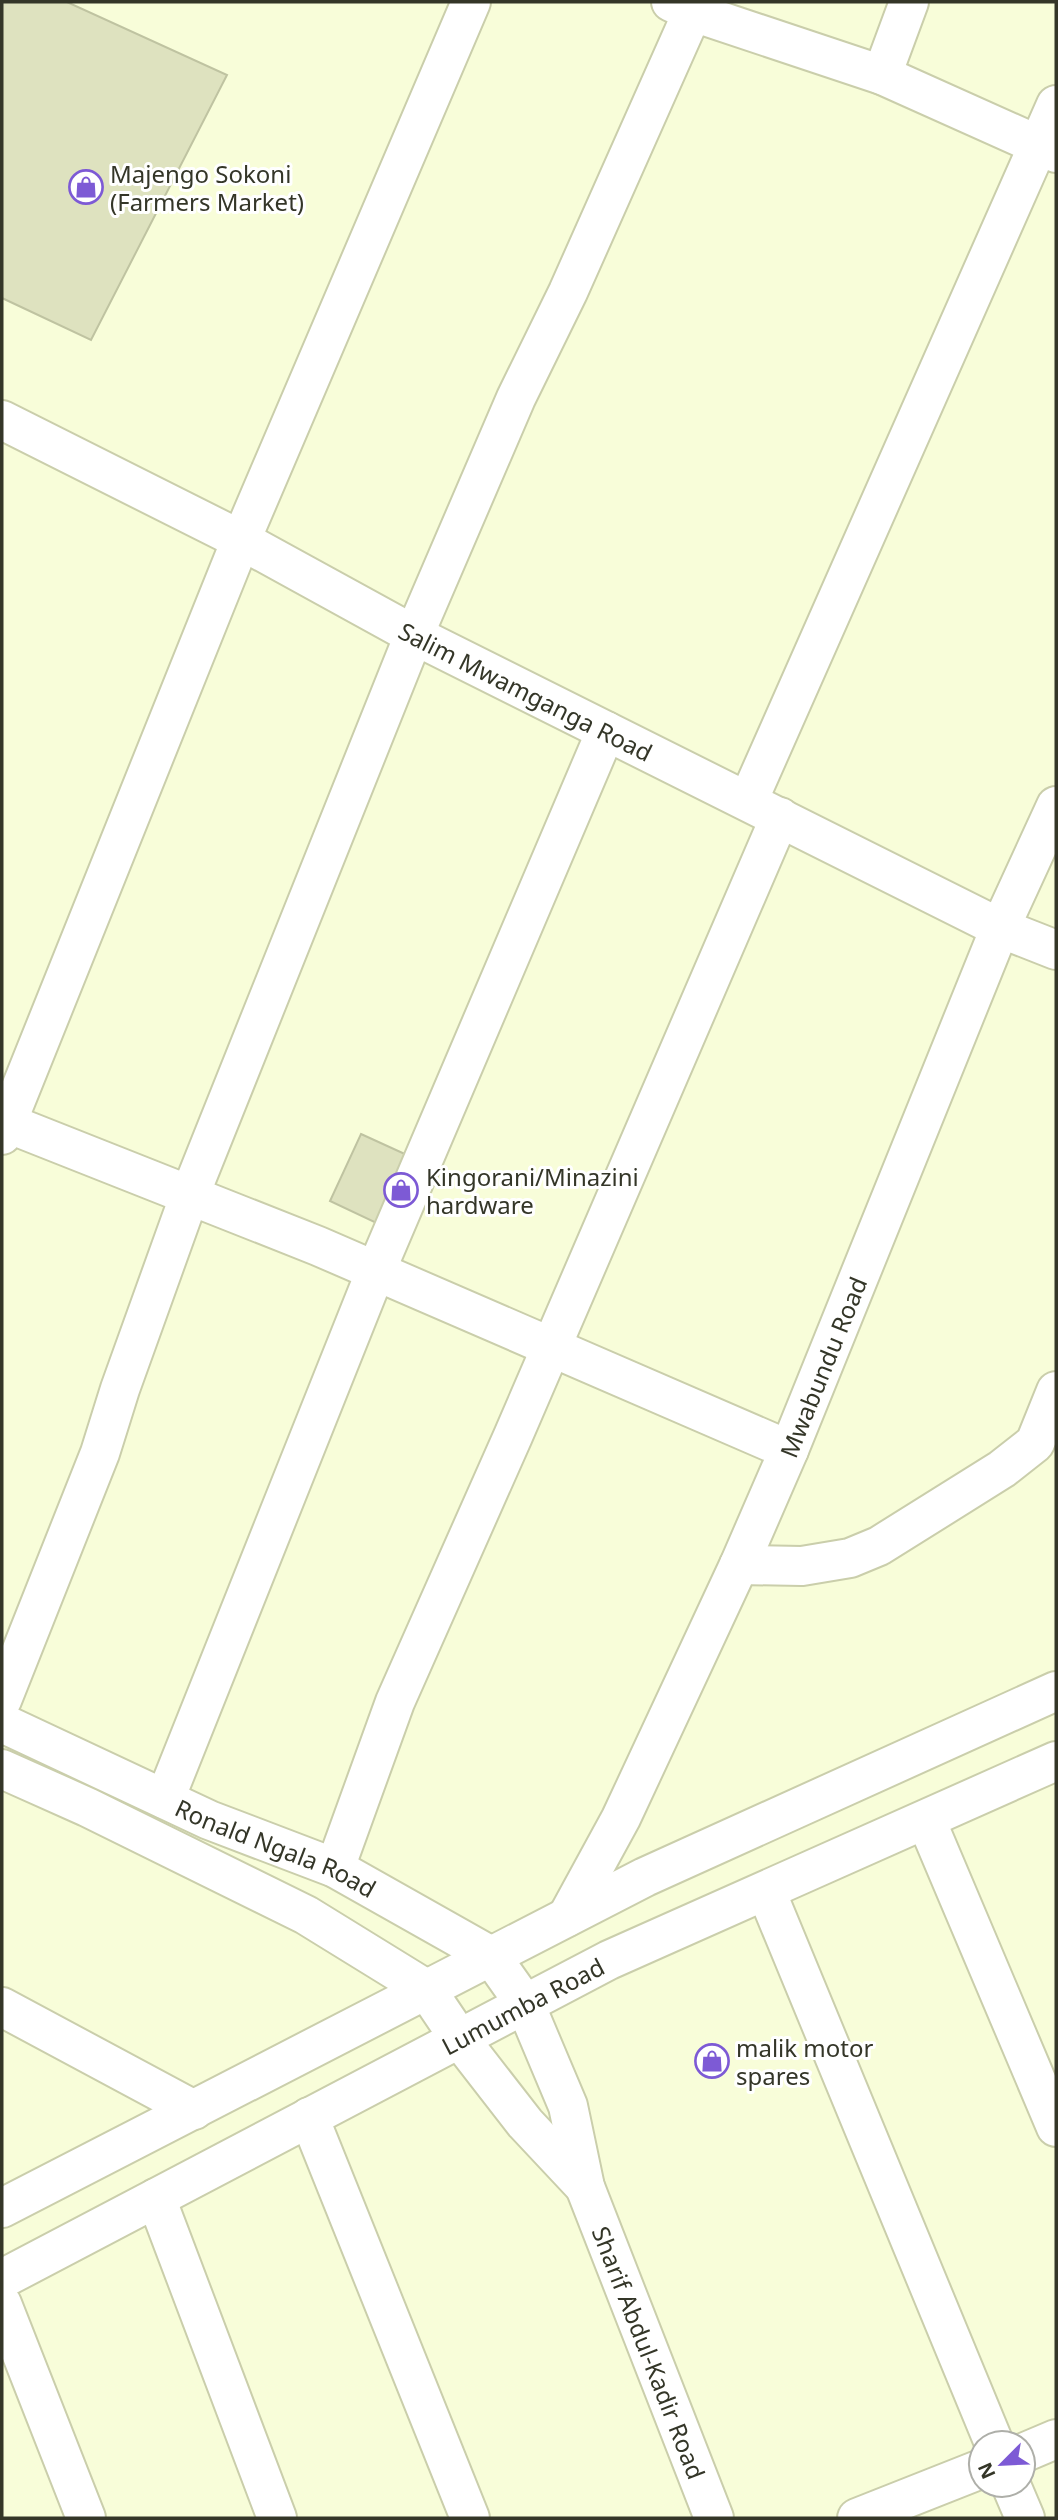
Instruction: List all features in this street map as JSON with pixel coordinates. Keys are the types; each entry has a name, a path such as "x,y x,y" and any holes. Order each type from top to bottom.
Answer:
{"street":[{"path":"471,2 241,540 3,1126 318,1246 789,1450"},
{"path":"882,75 909,2"},
{"path":"2,1700 100,1452 188,1197 414,635 516,398 568,292 687,5 882,75 1047,149"},
{"path":"335,1868 395,1702 551,1348 764,809 1047,149 1056,105"},
{"name":"Salim Mwamganga Road","path":"2,420 241,540 414,635 1000,928 1056,950"},
{"path":"165,1799 375,1272 606,731"},
{"name":"Mwabundu Road","path":"567,1917 621,1818 789,1450 1000,928 1056,806"},
{"path":"738,1565 802,1566 850,1558 879,1546 1045,1442 1056,1391"},
{"path":"2,2208 646,1877 1056,1691"},
{"name":"Ronald Ngala Road","path":"2,1723 209,1820 335,1868 491,1956 525,2004"},
{"name":"Lumumba Road","path":"2,2279 608,1960 1056,1761"},
{"name":"Ronald Ngala Road","path":"2,1769 87,1807 306,1915 426,1989 459,2038"},
{"path":"926,1820 1056,2127"},
{"path":"766,1891 988,2429"},
{"name":"Sharif Abdul-Kadir Road","path":"525,2004 568,2106 585,2187 714,2518"},
{"path":"2,2007 194,2110"},
{"name":"Sharif Abdul-Kadir Road","path":"459,2038 525,2123 585,2187"},
{"path":"309,2117 470,2518"},
{"path":"156,2198 277,2518"},
{"path":"2,2304 86,2518"},
{"path":"1037,2447 1056,2439"},
{"path":"857,2518 967,2475"},
{"path":"1017,2499 1025,2518"}],"building":[{"name":"Majengo Sokoni (Farmers Market)","path":"2,2 67,2 227,75 91,340 2,298"},
{"path":"361,1134 418,1160 387,1228 330,1201"}],"place":[{"name":"Majengo Sokoni (Farmers Market)","path":"86,187"},
{"name":"Kingorani/Minazini hardware","path":"401,1190"},
{"name":"malik motor spares","path":"712,2061"}]}
